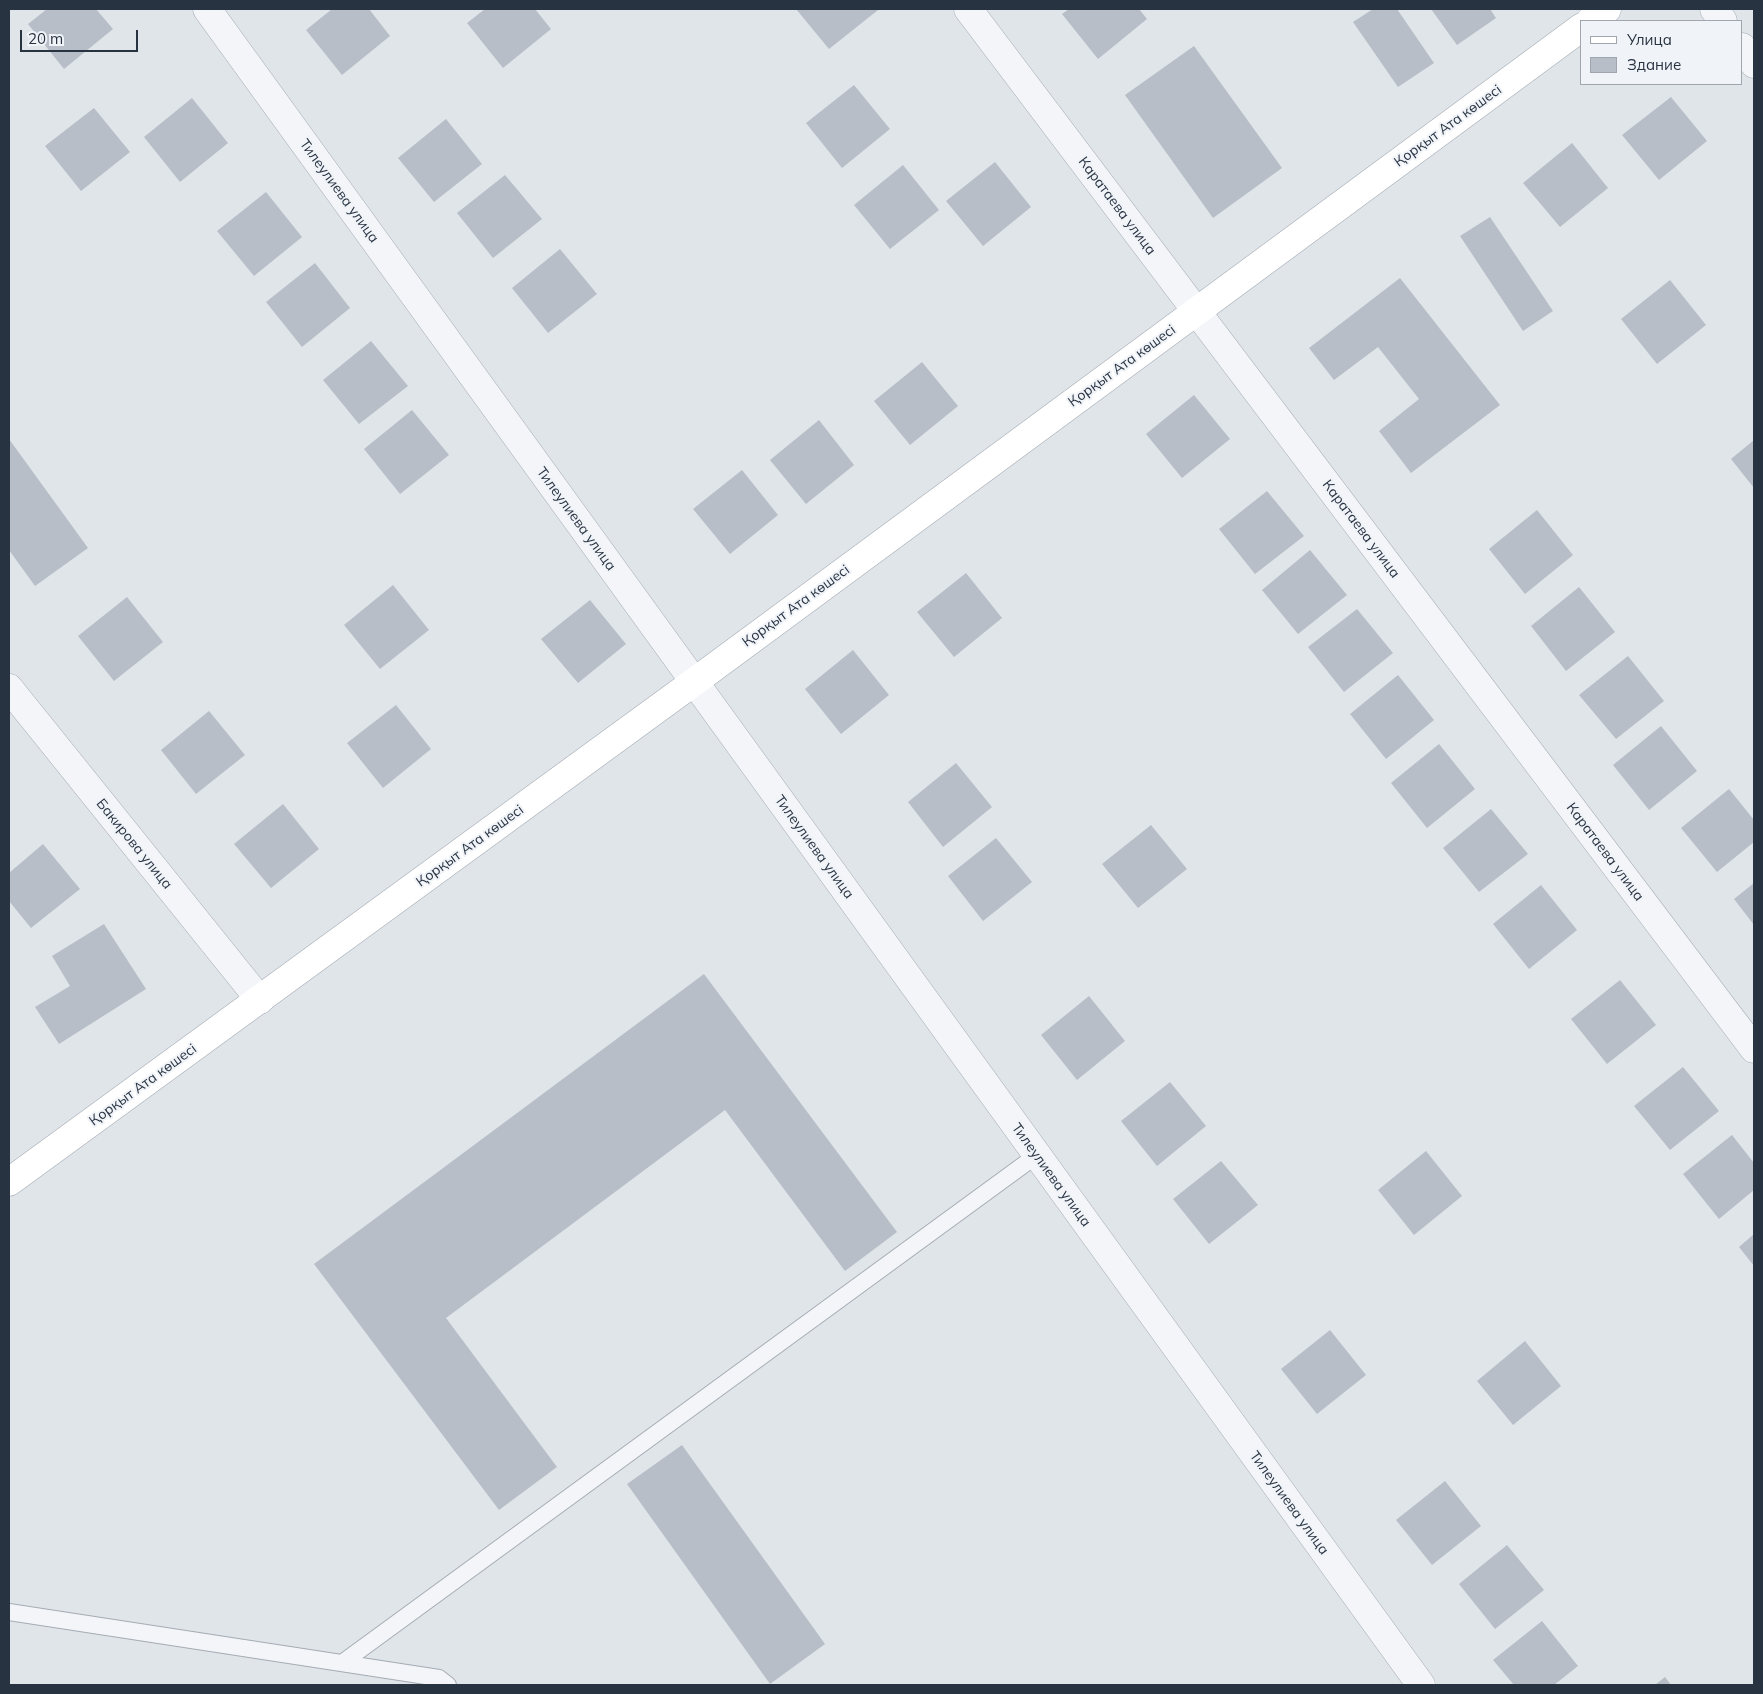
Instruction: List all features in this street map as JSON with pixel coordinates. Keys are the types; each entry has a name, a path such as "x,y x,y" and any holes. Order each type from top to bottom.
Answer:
{"main road":[{"path":"1591,20 1607,9"},
{"name":"Қорқыт Ата көшесі","path":"9,1182 694,682 1580,28"}],"street":[{"name":"Тилеулиева улица","path":"207,9 1421,1685"},
{"name":"Каратаева улица","path":"968,9 1754,1049"},
{"path":"1714,9 1722,20"},
{"path":"1743,48 1754,64"},
{"name":"Бакирова улица","path":"9,688 260,1000"}],"lane":[{"path":"342,1663 1037,1155"},
{"path":"9,1612 439,1678 448,1685"}],"building":[{"path":"47,9 96,9 113,29 64,69 28,24"},
{"path":"332,9 369,9 390,36 342,75 306,30"},
{"path":"485,9 535,9 551,29 503,68 467,23"},
{"path":"796,9 876,9 878,10 829,49"},
{"path":"1069,9 1139,9 1147,19 1098,59 1062,14"},
{"path":"1373,9 1397,9 1434,63 1398,87 1353,22"},
{"path":"1431,9 1490,9 1496,18 1457,45"},
{"path":"1194,46 1282,168 1213,218 1125,95"},
{"path":"854,85 890,129 842,168 806,123"},
{"path":"1671,97 1707,141 1659,180 1622,135"},
{"path":"192,98 228,143 180,182 144,137"},
{"path":"94,108 130,152 81,191 45,146"},
{"path":"446,119 482,164 434,202 398,158"},
{"path":"1572,143 1608,188 1560,227 1523,183"},
{"path":"995,162 1031,207 983,246 946,201"},
{"path":"903,165 939,210 890,249 854,205"},
{"path":"505,175 542,219 493,258 457,213"},
{"path":"266,192 302,237 254,276 217,231"},
{"path":"1490,217 1553,311 1523,331 1460,236"},
{"path":"560,249 597,294 548,333 512,288"},
{"path":"315,263 350,308 302,347 266,302"},
{"path":"1400,278 1500,405 1411,473 1379,431 1419,399 1378,347 1334,380 1309,348"},
{"path":"1670,280 1706,325 1657,364 1621,319"},
{"path":"371,341 408,386 359,424 323,380"},
{"path":"922,362 958,406 910,445 874,401"},
{"path":"1194,395 1230,439 1182,478 1146,434"},
{"path":"412,410 449,455 400,494 364,449"},
{"path":"819,420 854,465 806,504 770,460"},
{"path":"9,439 88,548 35,586 9,550"},
{"path":"1754,440 1754,488 1731,459"},
{"path":"742,470 778,515 730,554 693,509"},
{"path":"1267,491 1304,536 1255,574 1219,529"},
{"path":"1537,510 1573,555 1525,594 1489,549"},
{"path":"1310,550 1347,595 1298,634 1262,590"},
{"path":"966,573 1002,618 954,657 917,612"},
{"path":"393,585 429,630 380,669 344,625"},
{"path":"1579,587 1615,632 1566,671 1531,626"},
{"path":"127,597 163,642 114,681 78,636"},
{"path":"590,600 626,644 578,683 541,639"},
{"path":"1357,609 1393,653 1344,692 1308,647"},
{"path":"853,650 889,695 841,734 805,689"},
{"path":"1628,656 1664,701 1616,739 1579,695"},
{"path":"1398,675 1434,720 1386,759 1350,714"},
{"path":"396,705 431,749 383,788 347,743"},
{"path":"209,711 245,755 196,794 161,750"},
{"path":"1661,726 1697,771 1649,810 1613,765"},
{"path":"1439,744 1475,789 1427,828 1391,783"},
{"path":"956,763 992,807 943,847 908,802"},
{"path":"1729,789 1754,820 1754,842 1717,872 1681,828"},
{"path":"283,804 319,849 271,888 234,844"},
{"path":"1491,809 1528,854 1479,892 1443,848"},
{"path":"1151,825 1187,869 1138,908 1102,864"},
{"path":"996,838 1032,882 983,921 948,876"},
{"path":"43,844 80,889 31,928 9,901 9,873"},
{"path":"1754,883 1754,925 1734,899"},
{"path":"1541,885 1577,930 1529,969 1493,924"},
{"path":"104,924 146,989 59,1044 35,1007 70,986 52,956"},
{"path":"704,974 897,1232 845,1271 725,1110 446,1318 557,1467 499,1510 314,1264"},
{"path":"1620,980 1656,1025 1607,1064 1571,1019"},
{"path":"1089,996 1125,1041 1077,1080 1041,1035"},
{"path":"1683,1067 1719,1111 1670,1150 1634,1106"},
{"path":"1170,1082 1206,1126 1157,1166 1121,1121"},
{"path":"1732,1135 1754,1163 1754,1190 1719,1219 1683,1174"},
{"path":"1426,1151 1462,1196 1414,1235 1378,1190"},
{"path":"1221,1161 1258,1205 1209,1244 1173,1199"},
{"path":"1754,1234 1754,1266 1739,1247"},
{"path":"1330,1330 1366,1375 1317,1414 1281,1369"},
{"path":"1525,1341 1561,1386 1513,1425 1477,1381"},
{"path":"682,1445 825,1644 770,1684 627,1484"},
{"path":"1445,1481 1481,1526 1432,1565 1396,1520"},
{"path":"1507,1545 1544,1590 1495,1629 1459,1584"},
{"path":"1542,1621 1578,1666 1554,1685 1514,1685 1493,1660"},
{"path":"1665,1677 1671,1685 1655,1685"}]}
